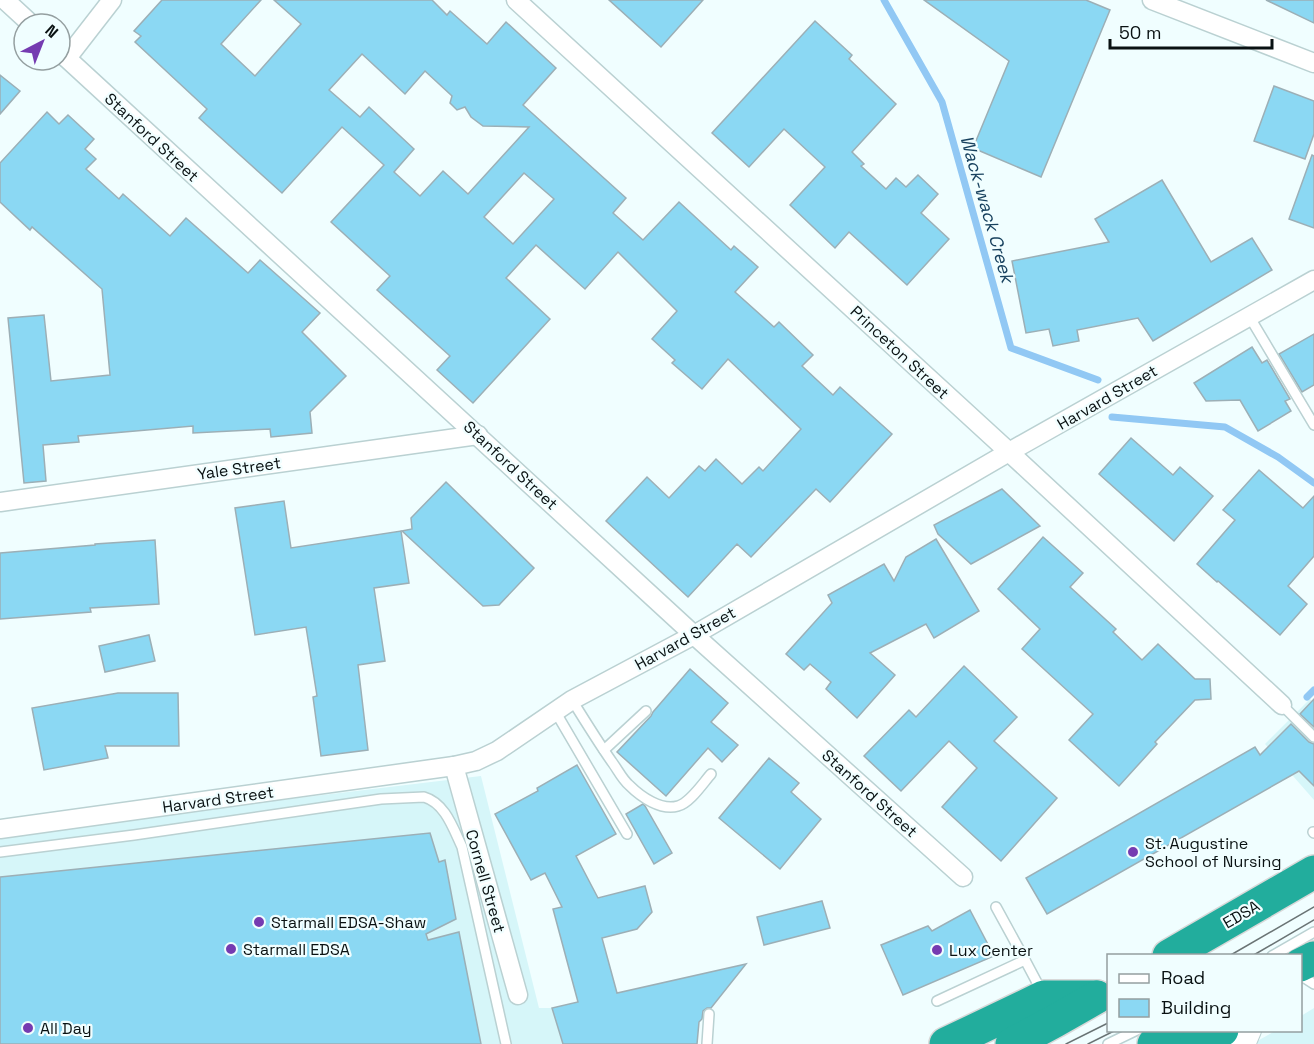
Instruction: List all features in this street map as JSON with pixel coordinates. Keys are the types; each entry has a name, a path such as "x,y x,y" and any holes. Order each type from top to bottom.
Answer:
{"highway":[{"name":"EDSA","path":"1172,954 1314,872"},
{"path":"946,1044 1044,997 1102,994"},
{"path":"1012,1044 1102,994"},
{"path":"1154,1044 1175,1032"},
{"path":"1196,1044 1218,1032"}],"street":[{"path":"5,0 18,12"},
{"path":"72,45 112,0"},
{"name":"Princeton Street","path":"516,0 1282,705"},
{"path":"1152,0 1314,63"},
{"name":"Stanford Street","path":"72,63 694,635 963,877"},
{"name":"Harvard Street","path":"0,829 454,766 476,760 497,751 572,700 694,635 1009,452 1314,280"},
{"name":"Yale Street","path":"0,502 478,435"},
{"name":"Cornell Street","path":"454,766 518,995"}],"lane":[{"path":"1250,316 1314,425"},
{"path":"572,700 627,784 651,802 664,807 681,806 711,774"},
{"path":"1282,705 1314,737"},
{"path":"555,711 627,834"},
{"path":"604,750 646,711"},
{"path":"0,852 381,799 424,797 430,799 437,803 450,820 462,847 506,1044"},
{"path":"996,907 1044,997"},
{"path":"1276,954 1314,932"},
{"path":"937,1001 1025,960"},
{"path":"707,1044 709,1014"},
{"path":"1108,1044 1133,1032"}],"shaded area":[{"path":"1310,699 1314,703 1314,800 1265,744"},
{"name":"Starmall EDSA-Shaw","path":"481,776 539,1008 552,1008 563,1044 0,1044 0,837"},
{"path":"1314,1008 1314,1044 1252,1044 1273,1032 1302,1032 1302,1015"}],"building":[{"path":"162,0 261,0 221,44 255,76 301,24 274,0 432,0 447,15 450,11 487,44 506,22 556,68 523,105 626,198 613,213 643,240 679,202 731,250 734,246 758,267 735,292 774,327 779,322 813,355 802,366 833,395 840,387 892,434 830,502 816,489 751,557 737,544 688,597 606,521 647,477 669,498 699,466 705,471 716,459 742,484 759,467 763,471 801,429 728,359 702,389 672,363 675,360 652,339 677,311 618,252 585,289 536,245 506,278 550,319 473,403 437,370 450,356 377,290 390,276 331,222 384,165 342,127 282,193 199,118 207,109 135,42 141,36 134,31","holes":["362,54 405,94 425,71 452,96 450,103 457,110 465,107 471,117 483,126 529,127 468,194 443,171 420,196 394,172 414,149 369,107 360,117 329,90","524,173 554,199 513,244 484,217"]},
{"path":"609,0 703,0 661,47"},
{"path":"924,0 1086,0 1110,10 1041,177 973,148 1009,61"},
{"path":"1266,0 1314,0 1314,23"},
{"path":"815,21 852,55 849,59 896,104 852,152 864,164 861,166 886,189 896,178 906,187 918,175 938,194 921,213 949,239 907,285 849,232 835,248 790,205 825,167 784,129 749,167 712,133"},
{"path":"0,75 20,91 0,114"},
{"path":"1274,86 1314,101 1314,134 1305,159 1254,141"},
{"path":"47,112 59,124 68,115 94,139 85,149 96,159 86,169 119,199 123,194 170,236 186,218 248,273 260,260 320,313 302,332 346,376 310,412 312,433 271,437 270,429 193,433 193,426 78,436 79,442 43,445 46,481 24,483 8,318 44,315 51,381 110,375 102,289 32,227 30,230 0,202 0,163"},
{"path":"1312,155 1314,156 1314,228 1289,219"},
{"path":"1162,180 1211,262 1252,238 1272,270 1153,341 1138,318 1077,330 1079,341 1053,346 1049,329 1026,333 1012,261 1109,242 1095,219"},
{"path":"1314,334 1314,385 1302,392 1279,354"},
{"path":"1252,347 1262,363 1267,360 1290,399 1285,401 1291,411 1258,431 1240,400 1206,401 1194,383"},
{"path":"1131,438 1173,475 1180,467 1213,496 1174,541 1099,474"},
{"path":"1259,470 1303,508 1314,496 1314,556 1288,586 1307,604 1280,635 1197,564 1235,520 1223,510"},
{"path":"446,482 534,568 499,605 483,606 402,531 412,529 411,518"},
{"path":"1002,489 1040,526 971,564 938,534 934,525"},
{"path":"284,501 291,548 401,531 409,583 374,588 385,661 358,665 368,750 321,756 313,697 317,696 306,627 255,635 235,508"},
{"path":"1043,537 1083,573 1070,587 1116,629 1113,632 1142,660 1158,644 1195,679 1210,679 1211,699 1195,700 1155,742 1157,744 1119,786 1069,740 1093,714 1022,649 1040,629 998,589"},
{"path":"936,539 979,611 934,638 926,624 870,653 895,675 857,718 826,689 831,682 810,664 804,670 786,654 832,603 828,595 884,564 894,581 906,557"},
{"path":"155,540 159,604 90,608 91,612 0,619 0,553"},
{"path":"149,635 155,661 105,672 99,646"},
{"path":"964,666 1017,717 994,741 1057,798 1001,861 942,807 977,768 949,741 901,791 864,756 909,710 916,717"},
{"path":"690,669 728,703 711,722 738,745 722,762 708,748 666,796 617,752"},
{"path":"118,693 178,693 179,746 105,746 108,758 44,770 32,708"},
{"path":"1314,699 1314,727 1300,714"},
{"path":"1291,724 1314,744 1314,786 1299,771 1047,914 1026,878 1255,747 1260,755"},
{"path":"769,758 799,783 791,792 821,819 780,869 719,818"},
{"path":"577,765 616,834 576,856 598,898 645,886 652,912 637,929 602,938 617,993 746,964 711,1008 703,1011 699,1022 697,1044 563,1044 552,1008 578,1002 553,909 562,907 545,873 531,880 495,814 538,791 537,788"},
{"path":"643,804 672,853 654,864 626,814"},
{"name":"Starmall EDSA-Shaw","path":"430,833 439,862 445,860 456,919 426,934 428,940 459,932 481,1044 0,1044 0,877"},
{"path":"822,901 830,928 764,945 757,917"},
{"name":"Lux Center","path":"970,910 994,956 903,995 881,945 928,926 932,931"}],"waterway":[{"name":"Wack-wack Creek","path":"884,0 942,102 1011,348 1098,380"},
{"name":"Wack-wack Creek","path":"1112,417 1225,427 1278,457 1314,483"},
{"name":"Wack-wack Creek","path":"1307,697 1314,690"}],"tram line":[{"path":"1232,954 1314,907"},
{"path":"1255,954 1314,920"},
{"path":"1066,1044 1107,1024"},
{"path":"1088,1044 1112,1032"}],"place":[{"name":"St. Augustine School of Nursing","path":"1133,852"},
{"name":"Starmall EDSA-Shaw","path":"259,922"},
{"name":"Starmall EDSA","path":"231,949"},
{"name":"Lux Center","path":"937,950"},
{"name":"All Day","path":"28,1028"}]}
